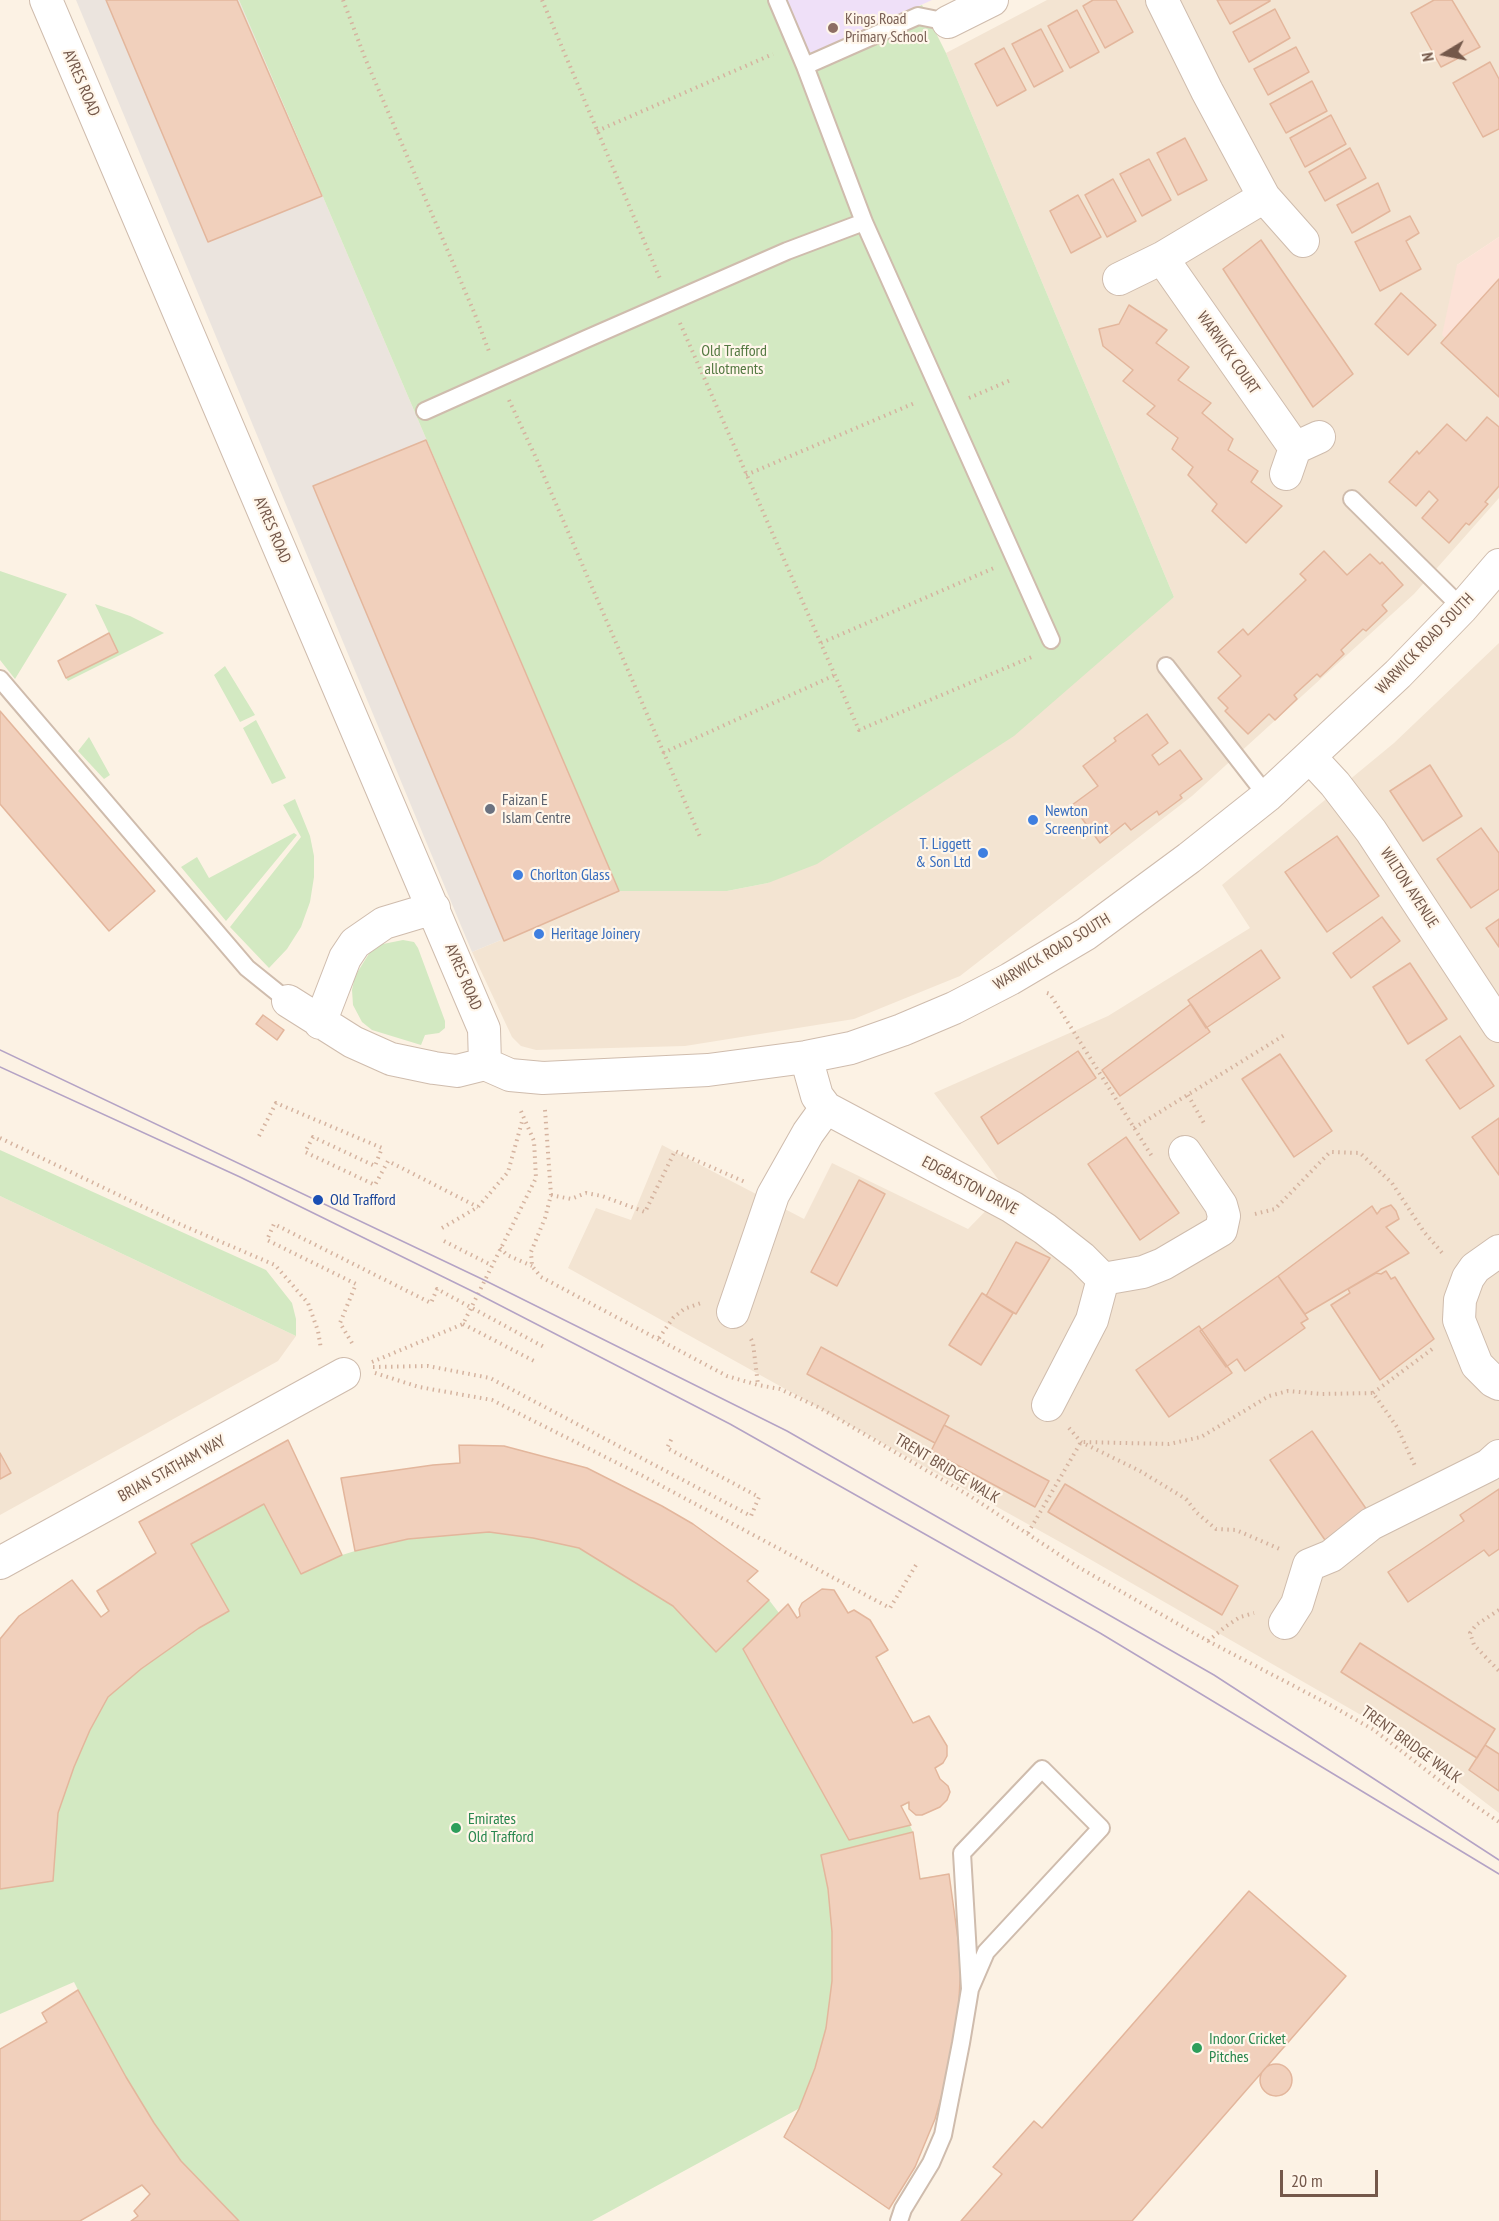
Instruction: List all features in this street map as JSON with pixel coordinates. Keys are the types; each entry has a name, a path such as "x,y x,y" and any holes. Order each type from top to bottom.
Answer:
{"street":[{"name":"AYRES ROAD","path":"46,0 434,908 484,1029 497,1069"},
{"path":"948,22 992,0"},
{"path":"1162,0 1207,91 1264,197 1303,241"},
{"path":"1119,279 1162,258 1264,197"},
{"name":"WARWICK COURT","path":"1162,258 1300,453"},
{"name":"WARWICK ROAD SOUTH","path":"288,1001 353,1042 391,1059 457,1071 497,1069 543,1078 708,1070 806,1057 851,1048 902,1030 1010,979 1086,934 1189,858 1267,796 1398,674 1462,608 1499,565"},
{"name":"WILTON AVENUE","path":"1310,757 1335,784 1371,831 1499,1026"},
{"path":"320,1023 345,957 355,943 384,923 434,908"},
{"path":"733,1312 773,1195 808,1133 826,1108 817,1096 806,1057"},
{"name":"EDGBASTON DRIVE","path":"826,1108 1012,1207 1072,1251 1103,1279"},
{"path":"1048,1405 1092,1320 1103,1279 1143,1272 1163,1264 1221,1230 1224,1216 1221,1205 1185,1152"},
{"path":"1499,1251 1475,1268 1468,1278 1460,1300 1459,1320 1477,1365 1499,1384"},
{"name":"BRIAN STATHAM WAY","path":"0,1563 348,1372"},
{"path":"1285,1623 1297,1604 1309,1565 1331,1556 1371,1524 1489,1465 1499,1456"}],"lane":[{"path":"777,0 805,66 864,222 1050,640"},
{"path":"805,66 918,16 948,22"},
{"path":"425,411 787,251 864,222"},
{"path":"1352,499 1462,608"},
{"path":"1166,666 1267,796"},
{"path":"0,679 247,968 288,1001"},
{"path":"899,2221 903,2209 931,2163 943,2135 970,1989 986,1952 1101,1828 1042,1769 962,1853 970,1989"}],"path":[{"path":"343,0 499,377 701,839"},
{"path":"542,0 670,302 859,730 974,683 1051,648 1050,640"},
{"path":"597,130 796,44"},
{"path":"947,408 1013,379"},
{"path":"746,475 939,392"},
{"path":"821,643 1015,559"},
{"path":"663,753 835,675"},
{"path":"1010,979 1050,994 1154,1158 1185,1152 1208,1131 1188,1095"},
{"path":"1134,1128 1286,1034"},
{"path":"348,1372 463,1324 536,1178 534,1141 497,1069"},
{"path":"532,1266 531,1252 545,1218 551,1195 543,1078"},
{"path":"259,1136 276,1103 382,1148 375,1166 313,1137 305,1152 375,1185 388,1161 478,1207"},
{"path":"442,1228 478,1207 508,1172 523,1118"},
{"path":"0,1138 274,1265 308,1303 318,1331 348,1372 492,1400 653,1482 890,1608 916,1565"},
{"path":"551,1195 571,1199 586,1193 602,1196 645,1212 675,1151 773,1195"},
{"path":"1224,1222 1275,1209 1330,1152 1360,1153 1392,1183 1438,1250 1468,1278"},
{"path":"348,1372 340,1323 356,1284 267,1240 274,1224 431,1303 437,1289 544,1347"},
{"path":"444,1241 491,1265"},
{"name":"TRENT BRIDGE WALK","path":"500,1248 507,1255 532,1266 541,1277 727,1376 758,1386 780,1389 820,1408 1028,1533 1078,1566 1208,1641 1374,1730 1499,1822"},
{"path":"1082,1442 1168,1444 1201,1437 1269,1396 1288,1391 1322,1394 1373,1393 1447,1337 1459,1320"},
{"path":"463,1324 536,1362"},
{"path":"348,1372 428,1365 490,1378 752,1516 759,1497 667,1448 672,1438"},
{"path":"1373,1393 1397,1427 1415,1465 1422,1499"},
{"path":"1048,1405 1082,1442 1140,1471 1186,1499 1197,1513 1216,1529 1236,1530 1279,1548 1309,1565"},
{"path":"1028,1533 1082,1442"},
{"path":"1499,1610 1476,1625 1470,1633 1474,1645 1499,1671"},
{"path":"1208,1641 1240,1617 1260,1612 1285,1623"}],"shaded area":[{"path":"76,0 239,0 619,891 472,952"},
{"name":"Kings Road Primary School","path":"784,0 932,0 819,51 807,53"},
{"path":"1047,0 1499,0 1499,237 1457,265 1499,393 1499,498 1414,594 1192,796 960,976 854,1019 685,1046 536,1050 521,1046 512,1037 472,952 619,891 727,891 768,883 1174,597 946,53"},
{"path":"1499,237 1499,393 1442,335 1457,265"},
{"path":"1499,643 1499,1813 1401,1738 1060,1542 568,1268 596,1208 631,1220 662,1145 804,1219 832,1163 968,1229 1006,1190 934,1093 1108,1016 1250,928 1222,885 1394,743"},
{"path":"0,1196 296,1336 278,1361 0,1515"}],"green space":[{"name":"Old Trafford allotments","path":"239,0 784,0 808,53 819,51 922,5 946,53 1174,597 1014,736 817,864 768,883 727,891 619,891"},
{"path":"0,571 67,594 15,679 0,660"},
{"path":"95,604 130,616 164,633 68,681 66,678 118,652"},
{"path":"225,666 255,715 240,722 214,675"},
{"path":"256,720 286,778 272,784 243,728"},
{"path":"89,737 110,775 104,779 78,751"},
{"path":"295,799 310,836 314,856 314,877 310,902 301,927 287,949 269,968 230,927 301,837 283,805"},
{"path":"294,833 297,835 226,921 181,867 197,857 209,878"},
{"path":"403,940 414,942 418,948 445,1021 445,1028 439,1033 425,1035 421,1045 372,1030 362,1022 353,1005 352,990 355,976 370,952 378,945"},
{"path":"0,1150 266,1270 292,1303 296,1319 296,1336 0,1196"},
{"name":"Emirates Old Trafford","path":"288,1440 342,1555 355,1551 341,1478 460,1463 459,1445 504,1446 587,1468 693,1524 758,1571 747,1582 769,1600 779,1613 788,1604 797,1618 800,1616 799,1609 802,1603 826,1589 834,1590 847,1613 854,1610 870,1620 888,1650 877,1657 913,1723 947,1746 947,1756 943,1763 935,1768 950,1792 940,1807 922,1815 916,1815 909,1809 908,1803 901,1807 913,1832 920,1878 949,1874 961,1961 949,2070 935,2119 915,2167 889,2209 784,2137 798,2109 592,2221 131,2221 138,2216 134,2211 150,2194 0,2049 47,2022 78,1990 74,1982 0,2014 0,1639 19,1616 72,1580 101,1617 108,1611 97,1591 156,1553 139,1522"}],"building":[{"path":"106,0 237,0 322,196 208,242"},
{"path":"1093,0 1116,0 1133,32 1105,48 1083,6"},
{"path":"1217,0 1270,0 1270,1 1230,24"},
{"path":"1434,0 1452,0 1480,47 1441,67 1411,13"},
{"path":"1275,9 1290,38 1249,62 1233,32"},
{"path":"1077,10 1099,52 1070,68 1048,26"},
{"path":"1041,29 1063,71 1034,87 1012,44"},
{"path":"1296,47 1309,72 1268,95 1254,69"},
{"path":"1004,48 1026,90 997,106 975,64"},
{"path":"1490,62 1499,79 1499,129 1483,137 1453,83"},
{"path":"1312,81 1327,111 1286,133 1270,104"},
{"path":"1331,115 1346,144 1305,167 1290,138"},
{"path":"1185,138 1207,180 1178,195 1157,153"},
{"path":"1350,148 1366,178 1325,201 1309,172"},
{"path":"1149,159 1171,200 1142,216 1120,174"},
{"path":"1113,179 1136,221 1107,237 1085,195"},
{"path":"1378,183 1390,211 1352,233 1337,205"},
{"path":"1078,195 1101,237 1071,253 1050,211"},
{"path":"1410,216 1419,233 1406,241 1421,269 1380,291 1355,242"},
{"path":"1261,240 1353,374 1313,407 1223,269"},
{"path":"1499,279 1499,397 1441,343"},
{"path":"1401,293 1436,325 1408,355 1375,324"},
{"path":"1129,305 1167,330 1156,343 1189,367 1178,380 1211,403 1202,413 1233,439 1228,450 1258,471 1251,482 1282,506 1246,543 1212,511 1217,504 1188,475 1193,467 1172,449 1178,438 1147,414 1155,406 1123,381 1133,370 1103,346 1099,329 1119,324"},
{"path":"1487,417 1499,427 1499,486 1485,502 1488,504 1469,525 1466,523 1449,543 1422,518 1438,500 1429,491 1416,506 1389,482 1417,451 1419,454 1447,424 1466,441"},
{"path":"426,440 619,891 504,941 313,486"},
{"path":"1324,551 1347,575 1370,554 1380,564 1382,562 1403,585 1382,605 1387,611 1341,650 1344,654 1320,677 1317,674 1294,695 1297,699 1275,720 1269,714 1248,734 1225,711 1228,708 1218,698 1241,676 1218,652 1243,629 1248,635 1306,580 1300,574"},
{"path":"109,633 118,652 66,678 58,661"},
{"path":"0,711 155,891 109,931 0,804"},
{"path":"1147,714 1168,743 1152,755 1159,765 1180,750 1202,779 1180,795 1182,798 1159,815 1157,811 1131,830 1125,823 1100,843 1072,805 1098,786 1083,766 1116,741 1114,738"},
{"path":"1430,765 1462,816 1423,841 1390,791"},
{"path":"1481,828 1499,853 1499,889 1471,908 1437,859"},
{"path":"1337,836 1379,896 1327,932 1285,872"},
{"path":"1382,917 1400,941 1351,978 1333,953"},
{"path":"1499,919 1499,947 1486,928"},
{"path":"1261,950 1280,978 1206,1028 1188,1000"},
{"path":"1410,963 1447,1019 1408,1044 1373,987"},
{"path":"1191,1004 1210,1032 1120,1096 1102,1070"},
{"path":"263,1015 284,1030 277,1040 256,1024"},
{"path":"1460,1036 1494,1086 1460,1109 1426,1060"},
{"path":"1078,1051 1096,1078 998,1144 981,1117"},
{"path":"1280,1054 1332,1131 1294,1157 1242,1079"},
{"path":"1499,1118 1499,1175 1472,1137"},
{"path":"1126,1137 1179,1213 1140,1240 1088,1164"},
{"path":"859,1180 885,1194 837,1286 811,1272"},
{"path":"1391,1205 1399,1219 1386,1227 1409,1253 1305,1314 1278,1276 1372,1206 1377,1214 1381,1209"},
{"path":"1016,1242 1050,1258 1016,1314 986,1296"},
{"path":"1386,1271 1391,1279 1395,1277 1434,1339 1380,1380 1331,1305 1350,1293 1348,1289 1376,1273 1381,1274"},
{"path":"1278,1276 1308,1319 1301,1323 1305,1328 1245,1371 1237,1359 1226,1367 1200,1331"},
{"path":"982,1293 1013,1313 981,1365 949,1345"},
{"path":"1199,1326 1232,1373 1169,1417 1136,1370"},
{"path":"821,1347 949,1416 935,1443 807,1374"},
{"path":"944,1425 1049,1481 1035,1507 931,1451"},
{"path":"1312,1431 1367,1510 1325,1540 1270,1460"},
{"path":"288,1440 342,1555 301,1574 264,1504 191,1544 229,1611 199,1628 141,1669 108,1697 74,1767 58,1813 53,1881 0,1889 0,1639 19,1616 72,1580 101,1617 109,1611 97,1591 156,1553 139,1522"},
{"path":"459,1445 504,1446 587,1468 693,1524 758,1571 747,1581 769,1600 716,1652 673,1606 579,1548 489,1532 408,1539 355,1551 341,1478 460,1463"},
{"path":"0,1453 11,1473 0,1479"},
{"path":"1065,1484 1238,1586 1222,1615 1048,1512"},
{"path":"1499,1489 1499,1549 1489,1556 1484,1550 1408,1602 1388,1572 1464,1521 1460,1515"},
{"path":"822,1589 834,1590 848,1613 854,1610 870,1620 888,1650 876,1657 913,1723 929,1716 947,1746 947,1756 943,1763 935,1768 950,1792 947,1800 940,1807 922,1815 916,1815 909,1809 909,1802 901,1806 911,1825 849,1840 743,1649 788,1604 797,1618 800,1616 799,1609 802,1603"},
{"path":"1360,1643 1495,1729 1477,1758 1341,1672"},
{"path":"1485,1745 1499,1754 1499,1791 1469,1770"},
{"path":"913,1832 920,1879 949,1874 961,1961 958,2020 949,2070 935,2119 915,2167 889,2209 784,2137 799,2109 815,2068 826,2028 832,1981 832,1932 828,1889 821,1855"},
{"name":"Indoor Cricket Pitches","path":"1249,1891 1346,1976 1132,2221 961,2221 1002,2174 993,2167 1034,2121 1042,2128"},
{"path":"78,1990 154,2123 181,2161 239,2221 131,2221 138,2216 134,2211 150,2194 142,2185 80,2221 0,2221 0,2049 47,2022 42,2013"},
{"path":"1276,2064 1288,2068 1292,2080 1288,2092 1276,2096 1264,2092 1260,2080 1264,2068"}],"tram line":[{"path":"0,1050 484,1280 787,1431 1214,1675 1499,1860"},
{"path":"0,1067 240,1177 478,1294 730,1424 1100,1633 1499,1874"}],"place":[{"name":"Kings Road Primary School","path":"833,28"},
{"name":"Faizan E Islam Centre","path":"490,809"},
{"name":"Newton Screenprint","path":"1033,820"},
{"name":"T. Liggett & Son Ltd","path":"983,853"},
{"name":"Chorlton Glass","path":"518,875"},
{"name":"Heritage Joinery","path":"539,934"},
{"name":"Old Trafford","path":"318,1200"},
{"name":"Emirates Old Trafford","path":"456,1828"},
{"name":"Indoor Cricket Pitches","path":"1197,2048"}]}
